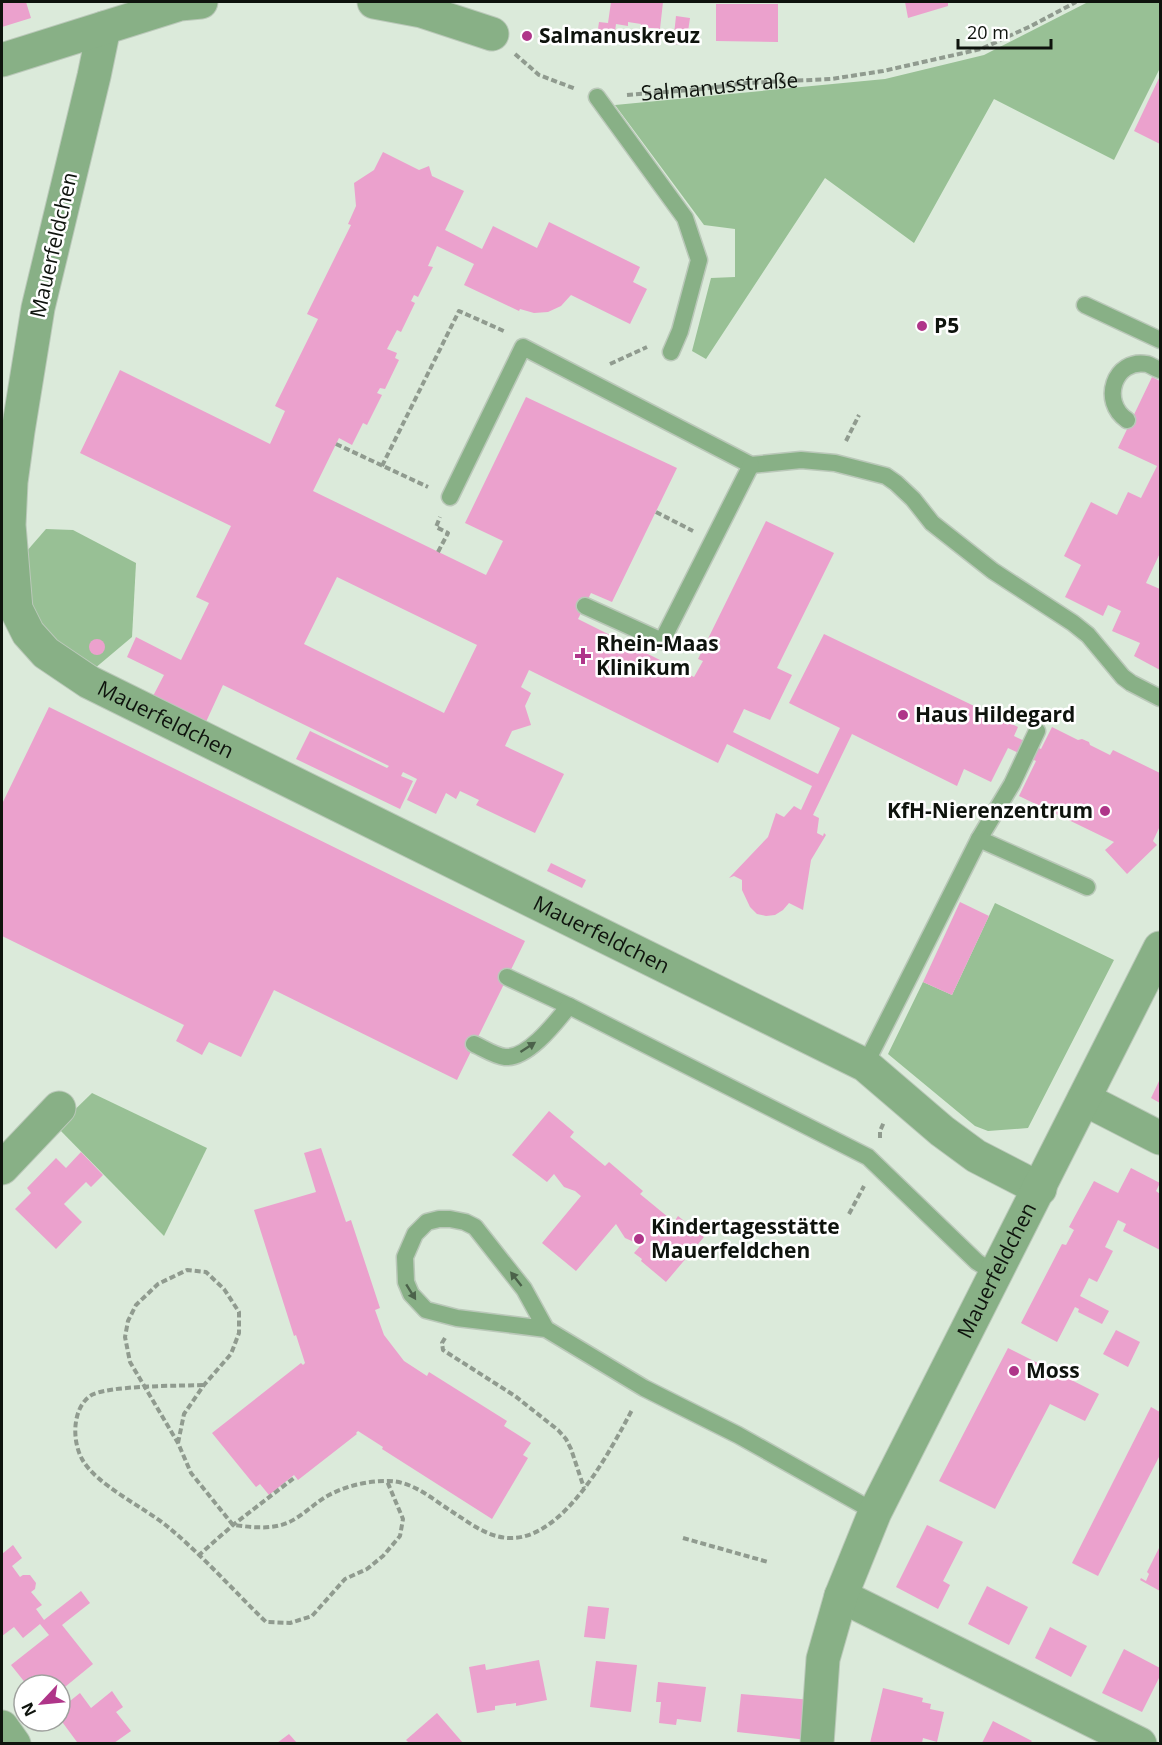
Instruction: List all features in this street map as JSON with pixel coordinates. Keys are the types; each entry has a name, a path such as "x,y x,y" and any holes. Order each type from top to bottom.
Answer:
{"street":[{"path":"2,60 180,4 201,2"},
{"path":"374,2 422,11 492,33"},
{"name":"Mauerfeldchen","path":"104,28 38,308 8,460 9,525 16,609 28,633 46,653 89,682 865,1065 942,1131 976,1156 1040,1189"},
{"name":"Mauerfeldchen","path":"817,1743 823,1659 841,1596 875,1512 1161,948"},
{"path":"1084,1099 1161,1138"},
{"path":"2,1168 59,1108"},
{"path":"841,1596 1140,1743"},
{"path":"2,1727 14,1743"}],"lane":[{"path":"597,97 685,218 699,260 680,331 671,352"},
{"path":"1085,305 1161,340"},
{"path":"450,497 523,347 751,465 801,460 835,463 885,476 897,483 932,523 993,571 1088,635 1131,683 1161,698"},
{"path":"1126,420 1119,415 1112,399 1116,380 1121,371 1138,364 1148,364 1161,370"},
{"path":"585,606 662,641 751,465"},
{"path":"865,1065 979,839 1012,784 1037,731"},
{"path":"979,839 1087,887"},
{"path":"507,977 868,1157 977,1262 995,1273"},
{"path":"474,1044 504,1057 517,1054 537,1041 569,1006"},
{"path":"546,1329 524,1289 475,1227 450,1219 427,1222 415,1234 405,1257 405,1282 411,1294 426,1310 457,1318 546,1329 644,1388 738,1435 875,1512"}],"path":[{"name":"Salmanusstraße","path":"492,33 539,75 597,97 702,89 746,83 831,79 883,71 981,49 1076,2"},
{"path":"382,466 459,311 518,338 523,347"},
{"path":"582,378 680,331"},
{"path":"336,444 450,497"},
{"path":"656,512 712,541"},
{"path":"438,552 448,533 435,527 440,517"},
{"path":"177,1443 184,1414 204,1385 231,1354 239,1333 239,1311 224,1289 206,1272 187,1270 158,1284 136,1305 128,1321 125,1337 130,1362 177,1443 191,1473 233,1525 262,1528 287,1523 329,1495 357,1485 387,1480 408,1484 487,1534 512,1538 537,1533 564,1511 584,1489 608,1454 644,1388"},
{"path":"457,1318 442,1343 443,1350 515,1396 558,1430 571,1449 584,1489"},
{"path":"204,1385 109,1390 91,1395 81,1405 76,1420 76,1441 82,1459 98,1478 169,1527 266,1622 290,1623 312,1616 345,1579 367,1569 383,1556 400,1536 403,1519 387,1480"},
{"path":"198,1556 233,1525 294,1478"},
{"path":"683,1538 768,1562"}],"green space":[{"path":"1088,2 1160,2 1160,68 1114,160 994,99 914,243 825,178 706,359 692,351 711,278 735,277 735,229 704,225 615,105 885,79 984,55"},
{"path":"46,529 73,530 136,563 132,637 94,669 53,643 29,600 26,552"},
{"path":"995,903 1114,960 1028,1128 988,1131 975,1126 888,1054 923,982 952,995"},
{"path":"92,1093 207,1148 164,1236 57,1127"}],"building":[{"path":"2,2 26,2 31,18 2,27"},
{"path":"611,2 663,2 660,29 641,27 641,24 628,22 628,26 616,24 614,39 597,36 599,22 608,23"},
{"path":"905,2 948,2 948,6 908,18"},
{"path":"716,4 778,4 778,42 716,41"},
{"path":"676,16 690,18 686,45 673,44"},
{"path":"1160,76 1160,144 1134,131"},
{"path":"383,152 419,170 429,166 432,176 464,191 445,230 482,249 493,226 537,248 549,222 640,267 633,282 647,289 630,324 571,295 561,306 548,312 534,313 520,309 519,311 464,285 474,264 437,246 428,266 433,267 418,297 414,295 411,301 415,303 401,332 397,330 387,349 397,353 395,358 399,360 385,389 380,388 377,393 382,395 367,425 363,423 352,445 339,438 313,491 486,575 503,541 465,523 526,397 677,468 612,602 591,593 578,619 694,677 703,661 698,659 766,521 834,553 777,668 792,675 770,720 744,709 733,732 818,774 840,728 789,703 824,634 1018,727 1014,736 1041,749 1052,727 1078,740 1089,742 1090,745 1110,755 1113,750 1160,773 1160,826 1153,841 1157,845 1127,874 1105,850 1114,842 1019,796 1036,761 1008,748 991,782 964,769 957,786 852,734 813,815 819,818 817,833 826,835 811,860 803,910 789,903 775,915 766,916 757,914 750,907 742,890 742,880 734,876 729,878 768,837 776,813 784,817 794,806 801,810 812,786 727,744 718,763 529,670 521,687 531,693 525,706 531,725 512,731 505,746 564,774 535,833 476,805 479,800 460,791 456,799 446,793 436,814 407,800 417,779 403,772 401,776 413,781 400,809 296,759 310,731 387,768 389,766 223,685 205,724 152,698 164,675 127,657 136,637 181,660 209,603 196,597 231,526 80,453 120,370 270,444 285,411 275,406 318,319 307,314 351,225 348,224 356,206 354,183 374,170","holes":["337,577 477,645 444,713 304,644"]},
{"path":"1152,377 1160,381 1160,553 1146,583 1160,589 1160,670 1134,656 1140,643 1112,631 1121,611 1108,605 1103,616 1065,597 1081,565 1064,556 1091,502 1117,515 1128,492 1141,498 1157,466 1118,448"},
{"path":"97,639 103,641 105,647 103,653 97,655 91,653 89,647 91,641"},
{"path":"49,707 525,941 457,1080 274,990 241,1057 209,1042 202,1055 176,1041 184,1025 2,936 2,804"},
{"path":"551,863 586,880 582,888 547,871"},
{"path":"960,902 989,916 952,995 923,982"},
{"path":"1160,1079 1160,1103 1151,1098"},
{"path":"549,1111 574,1132 570,1137 605,1166 609,1162 643,1191 640,1194 674,1222 678,1216 704,1237 666,1282 634,1253 641,1245 625,1238 616,1224 576,1271 542,1243 581,1196 564,1187 554,1174 547,1182 512,1155"},
{"path":"321,1148 346,1222 351,1220 380,1308 375,1310 384,1335 404,1361 427,1376 429,1372 507,1421 504,1426 531,1443 523,1455 528,1458 492,1519 382,1449 383,1447 358,1431 298,1480 294,1475 269,1495 260,1484 256,1487 212,1433 301,1363 303,1365 305,1363 296,1335 294,1336 254,1210 316,1192 304,1153"},
{"path":"81,1152 103,1175 91,1187 86,1182 64,1204 82,1222 56,1249 15,1209 31,1193 27,1188 56,1158 66,1168"},
{"path":"1131,1168 1160,1183 1156,1191 1160,1194 1160,1250 1123,1231 1126,1224 1118,1220 1105,1247 1113,1251 1097,1282 1089,1278 1080,1296 1109,1311 1102,1324 1078,1312 1079,1309 1075,1307 1057,1342 1021,1323 1062,1244 1066,1245 1074,1230 1069,1227 1094,1181 1118,1193"},
{"path":"1116,1330 1140,1342 1128,1367 1103,1354"},
{"path":"1008,1348 1099,1394 1085,1421 1050,1404 995,1509 939,1481"},
{"path":"1151,1407 1160,1412 1160,1455 1098,1576 1072,1563"},
{"path":"927,1525 963,1542 943,1581 950,1585 938,1609 896,1587"},
{"path":"13,1545 22,1558 12,1566 20,1577 30,1575 36,1583 35,1589 31,1592 42,1605 36,1609 44,1620 81,1591 90,1603 62,1625 93,1664 72,1681 72,1673 17,1673 11,1665 49,1635 40,1624 23,1638 14,1627 2,1636 2,1554"},
{"path":"1160,1546 1160,1591 1140,1580 1141,1578 1146,1581 1149,1574 1147,1572"},
{"path":"987,1586 1028,1607 1009,1645 968,1624"},
{"path":"588,1606 609,1608 605,1639 584,1637"},
{"path":"1050,1627 1087,1646 1071,1677 1035,1658"},
{"path":"1124,1649 1160,1668 1160,1676 1142,1712 1102,1693"},
{"path":"539,1660 547,1700 516,1706 516,1703 495,1706 495,1710 477,1713 469,1667 485,1664 486,1670"},
{"path":"596,1661 637,1665 631,1712 590,1707"},
{"path":"658,1682 706,1687 701,1722 677,1719 676,1725 659,1723 661,1702 656,1702"},
{"path":"883,1688 923,1698 922,1702 931,1704 930,1709 944,1712 937,1742 923,1738 922,1743 870,1743"},
{"path":"112,1691 123,1707 116,1712 131,1731 114,1743 75,1743 77,1742 70,1733 72,1699 80,1693 91,1708"},
{"path":"741,1694 812,1700 807,1740 737,1732"},
{"path":"437,1713 463,1743 409,1743 406,1740"},
{"path":"993,1721 1032,1741 1030,1743 982,1743"},
{"path":"289,1734 297,1743 277,1743"}],"place":[{"name":"Salmanuskreuz","path":"527,36"},
{"name":"P5","path":"922,326"},
{"name":"Rhein-Maas Klinikum","path":"583,656"},
{"name":"Haus Hildegard","path":"903,715"},
{"name":"KfH-Nierenzentrum","path":"1105,811"},
{"name":"Kindertagesstätte Mauerfeldchen","path":"639,1239"},
{"name":"Moss","path":"1014,1371"}]}
